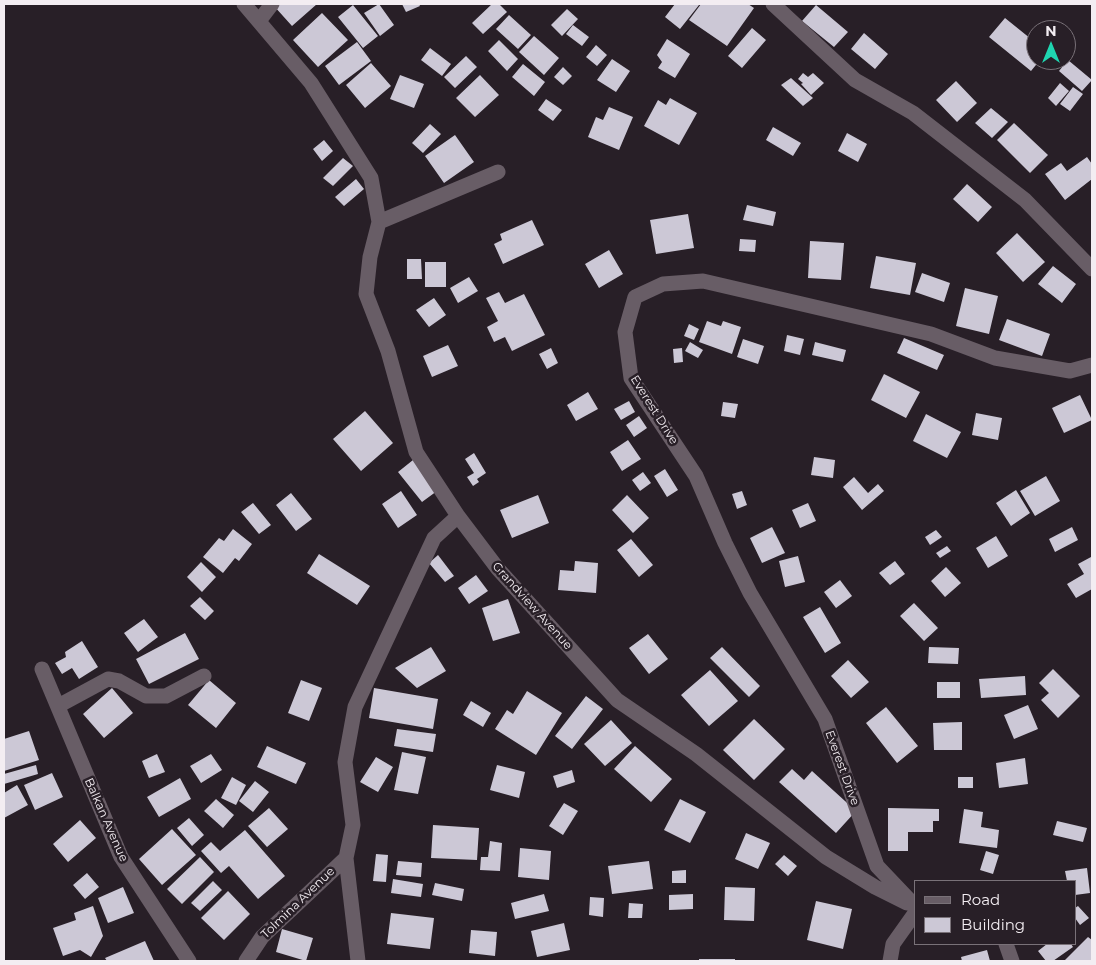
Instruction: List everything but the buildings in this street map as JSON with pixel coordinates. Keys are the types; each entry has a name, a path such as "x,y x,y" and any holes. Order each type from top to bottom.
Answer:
{"street":[{"path":"244,4 312,83 371,178 379,222 498,172"},
{"path":"260,21 272,4"},
{"path":"773,4 855,80 913,113 1025,200 1092,269"},
{"name":"Grandview Avenue","path":"379,222 370,258 366,294 388,351 416,452 458,516 498,569 617,700 696,754 826,857 875,887 914,906"},
{"name":"Everest Drive","path":"914,906 877,866 825,720 750,593 725,543 696,476 631,378 625,332 635,297 663,284 703,282 932,334 995,358 1070,372 1092,365"},
{"path":"346,858 353,826 345,762 355,707 434,538 458,516"},
{"name":"Balkan Avenue","path":"42,669 121,857 188,961"},
{"path":"58,706 108,679 119,681 146,696 166,696 204,676"},
{"name":"Tolmina Avenue","path":"246,961 262,937 346,858"},
{"name":"Tolmina Avenue","path":"346,858 358,961"},
{"path":"890,961 893,944 914,914"},
{"path":"1006,945 1012,961"}]}
